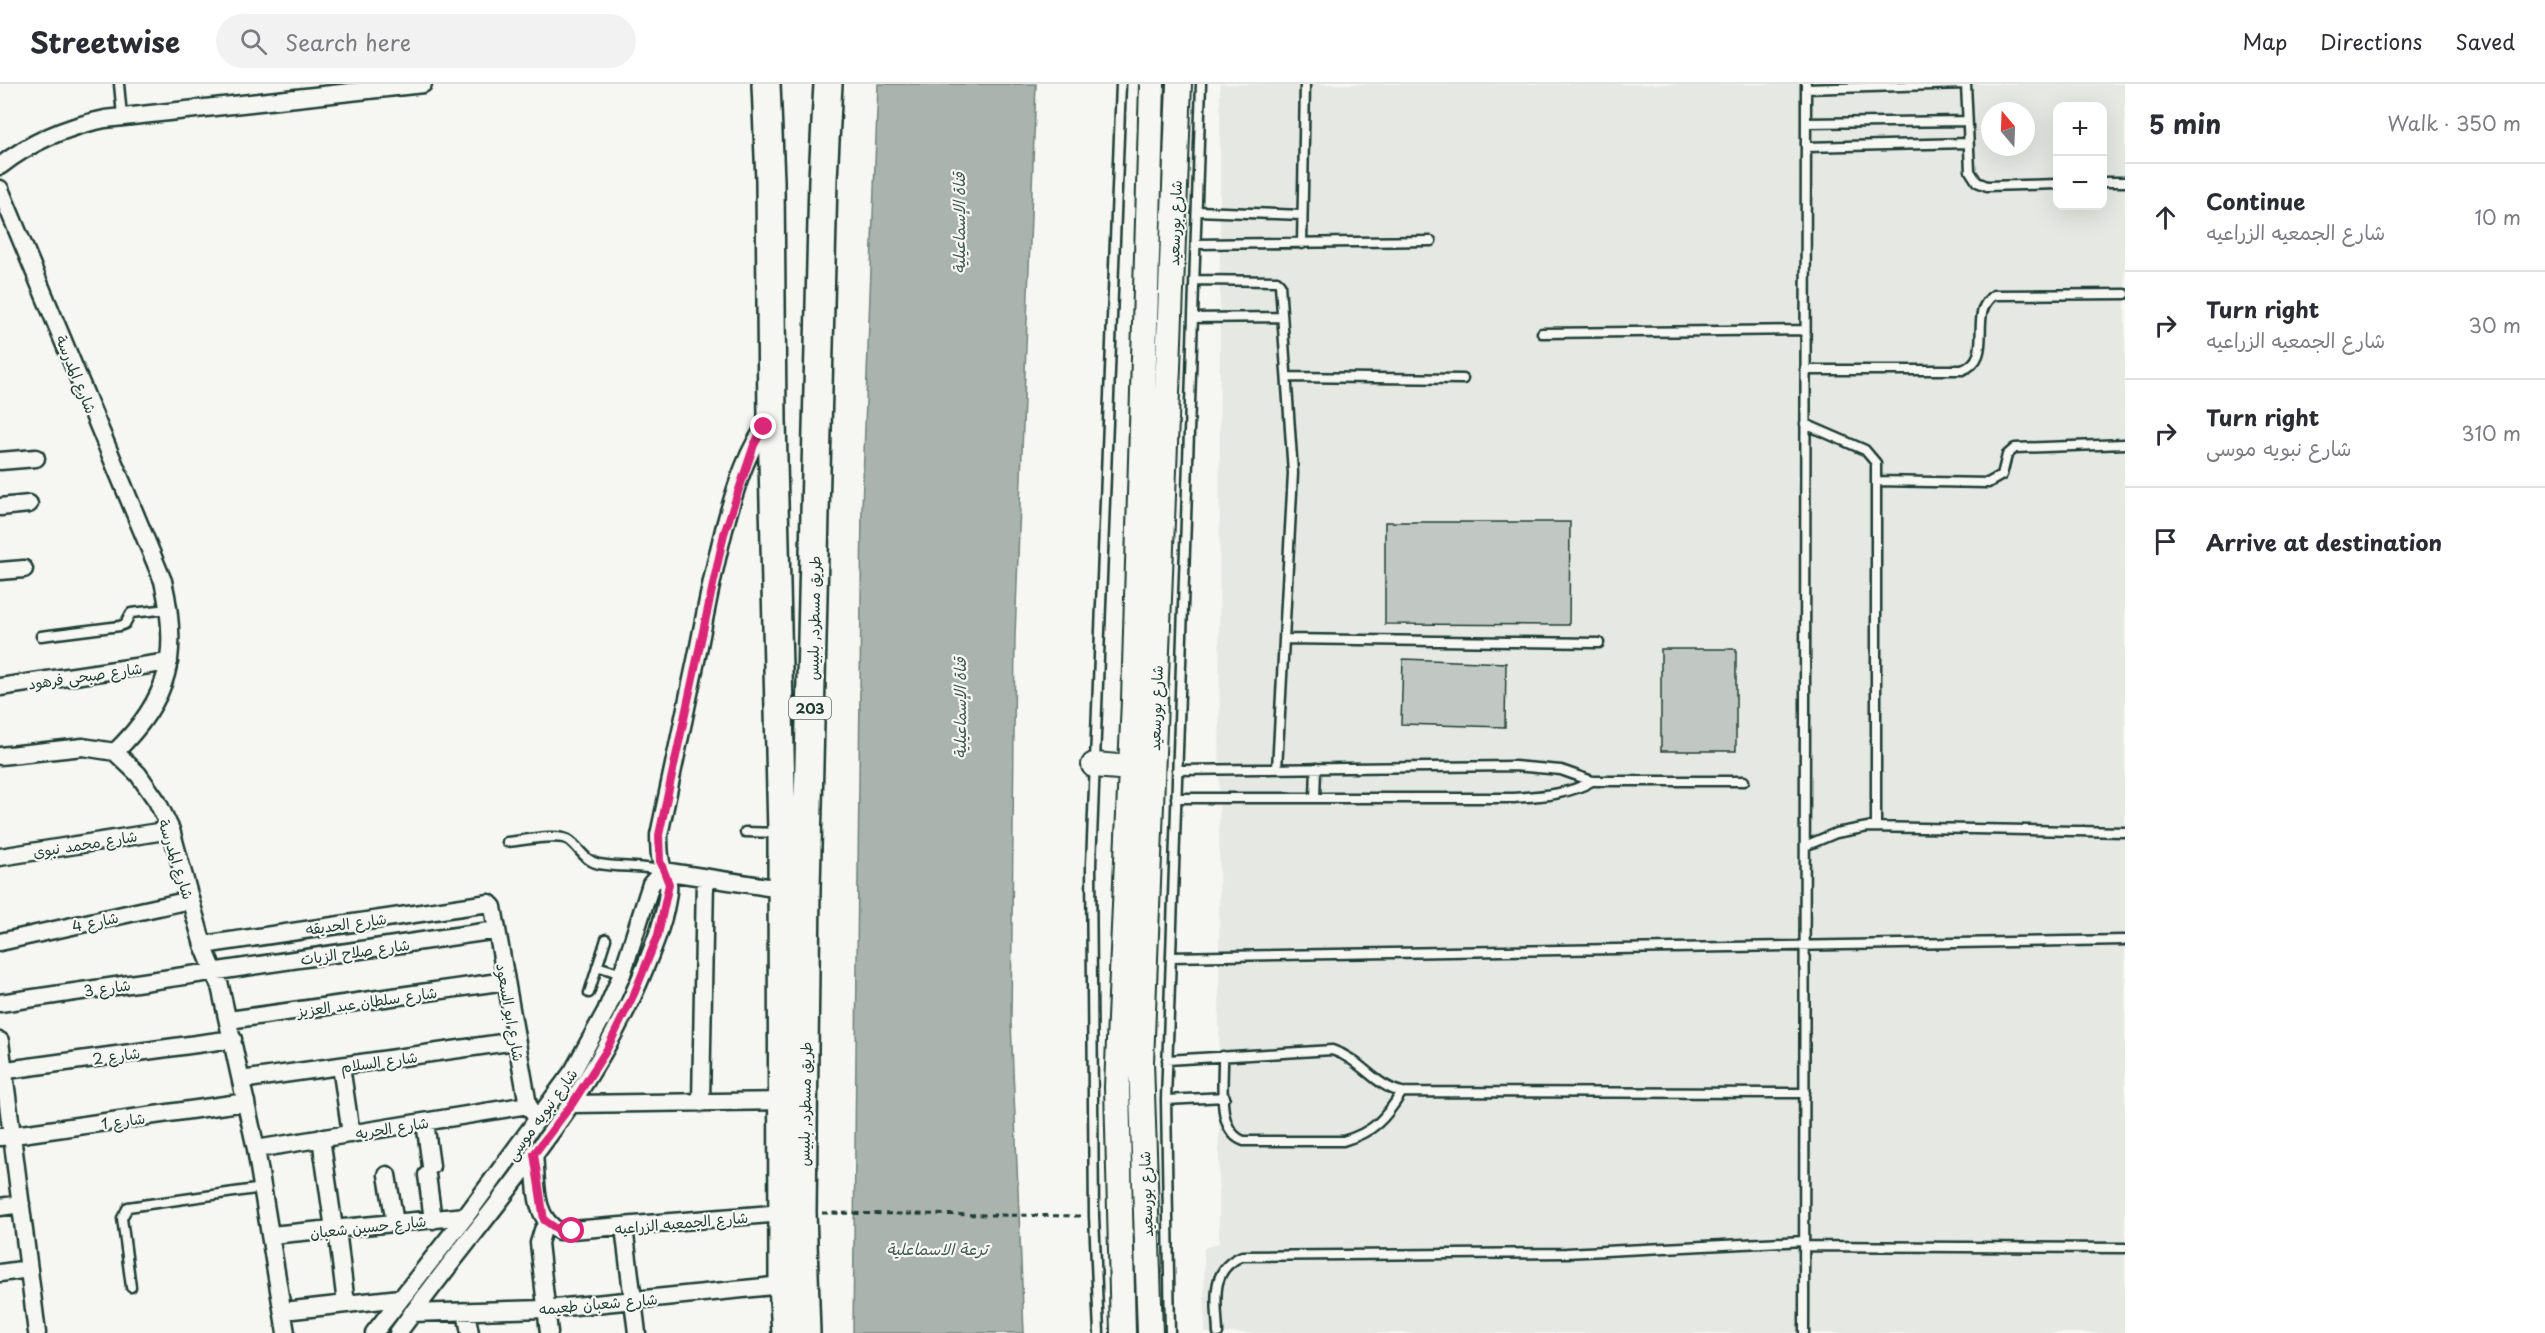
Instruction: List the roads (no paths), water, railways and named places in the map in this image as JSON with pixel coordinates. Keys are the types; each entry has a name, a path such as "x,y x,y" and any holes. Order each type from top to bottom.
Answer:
{"main road":[{"name":"طريق مسطرد, بلبيس","path":"806,1333 802,1212 806,890 823,179 828,84"},
{"name":"شارع بورسعيد","path":"1123,1333 1118,1087 1131,768 1152,84"},
{"name":"شارع بورسعيد","path":"1150,1333 1141,1062 1179,84"},
{"name":"طريق مسطرد, بلبيس","path":"769,89 772,420 782,833 783,1284 786,1333"},
{"path":"1095,765 1131,768"}],"street":[{"path":"0,166 44,137 74,125 122,116 423,84"},
{"name":"شارع المدرسة","path":"0,189 163,581 170,609 169,662 159,696 141,727 115,752 138,774 151,792 171,830 203,945 229,1020 256,1149 286,1333"},
{"name":"شارع نبويه موسى","path":"398,1333 572,1104 606,1051 634,994 658,935 668,893 669,884 663,871 659,835 716,565 733,504 754,445 772,420"},
{"path":"0,461 36,459"},
{"path":"0,507 29,504"},
{"path":"0,571 24,569"},
{"name":"شارع صبحى فرهود","path":"0,687 169,662"},
{"path":"0,756 83,747 115,752"},
{"name":"شارع محمد نبوى","path":"0,857 171,830"},
{"path":"663,871 781,889"},
{"name":"شارع نبويه موسى","path":"374,1333 466,1216 573,1071 606,1011 622,974 651,884 663,871"},
{"path":"701,1103 705,878"},
{"name":"شارع 4","path":"0,942 190,900"},
{"name":"شارع الحديقه","path":"203,945 489,903"},
{"name":"شارع ابو السعود","path":"489,903 493,907 528,1105 538,1120"},
{"name":"شارع صلاح الزيات","path":"214,972 497,930"},
{"name":"شارع 3","path":"0,1003 214,972"},
{"name":"شارع سلطان عبد العزيز","path":"229,1020 506,981"},
{"name":"شارع 2","path":"2,1071 232,1039"},
{"path":"0,1041 7,1136 21,1204 36,1333"},
{"name":"شارع السلام","path":"241,1080 516,1041"},
{"path":"341,1066 351,1134"},
{"path":"572,1104 784,1101"},
{"name":"شارع 1","path":"7,1136 246,1102"},
{"name":"شارع الحريه","path":"256,1149 528,1105"},
{"path":"425,1122 433,1220"},
{"path":"321,1138 346,1304"},
{"path":"534,1154 541,1212 549,1226 543,1230 539,1243 549,1333"},
{"path":"387,1175 395,1223"},
{"path":"0,1207 21,1204"},
{"name":"شارع الجمعيه الزراعيه","path":"549,1226 560,1231 783,1213"},
{"name":"شارع حسين شعبان","path":"271,1235 466,1216"},
{"path":"624,1227 637,1333"},
{"path":"0,1273 29,1269"},
{"name":"شارع شعبان طعيمه","path":"412,1313 545,1308 783,1284"},
{"path":"284,1311 400,1298"},
{"path":"466,1312 470,1333"}],"lane":[{"path":"119,84 122,116"},
{"path":"1098,1333 1094,1216 1091,865 1121,84"},
{"path":"1170,1333 1166,1100 1201,84"},
{"path":"1302,244 1305,84"},
{"path":"1804,1333 1806,87 1965,84 1970,171 1973,178 1982,185 2053,184"},
{"path":"1806,123 1967,121"},
{"path":"1806,147 1968,143"},
{"path":"2107,182 2125,182"},
{"path":"1197,211 1302,215"},
{"path":"1196,244 1431,241"},
{"path":"1194,280 1277,280 1280,284 1293,473 1277,769"},
{"path":"1805,370 1962,370 1972,364 1979,355 1981,310 1994,295 2125,294"},
{"path":"1193,318 1282,317"},
{"path":"1542,333 1805,330"},
{"path":"1287,377 1463,379"},
{"path":"1805,424 1870,453 1876,463 1876,827"},
{"path":"1877,481 1988,483 2002,475 2007,454 2015,448 2125,444"},
{"path":"41,636 123,626 131,613 170,609"},
{"path":"1284,639 1599,643"},
{"path":"1177,770 1537,767 1561,770 1592,782 1744,781"},
{"path":"1315,798 1316,768"},
{"path":"1176,798 1514,798 1560,793 1579,789 1592,782"},
{"path":"1805,846 1844,831 1876,827 2125,832"},
{"path":"746,832 782,833"},
{"path":"507,842 560,837 571,841 584,855 597,863 642,865 663,871"},
{"path":"589,993 606,939"},
{"path":"1171,957 2125,940"},
{"path":"597,966 622,974"},
{"path":"1167,1060 1332,1050 1357,1061 1385,1086 1402,1092 1805,1093"},
{"path":"1223,1056 1227,1124 1238,1139 1251,1142 1343,1141 1377,1125 1386,1117 1402,1092"},
{"path":"1166,1100 1225,1097"},
{"path":"131,1287 122,1222 123,1214 128,1207 263,1188"},
{"path":"1218,1333 1218,1277 1228,1263 1242,1256 1566,1253 1804,1244 2125,1248"}],"water":[{"name":"ترعة الاسماعلية","path":"878,84 1036,84 1015,635 1011,1022 1024,1333 853,1333 862,507"}],"water label":[{"name":"قناة الإسماعيلية","path":"958,223"},
{"name":"قناة الإسماعيلية","path":"959,708"}]}
